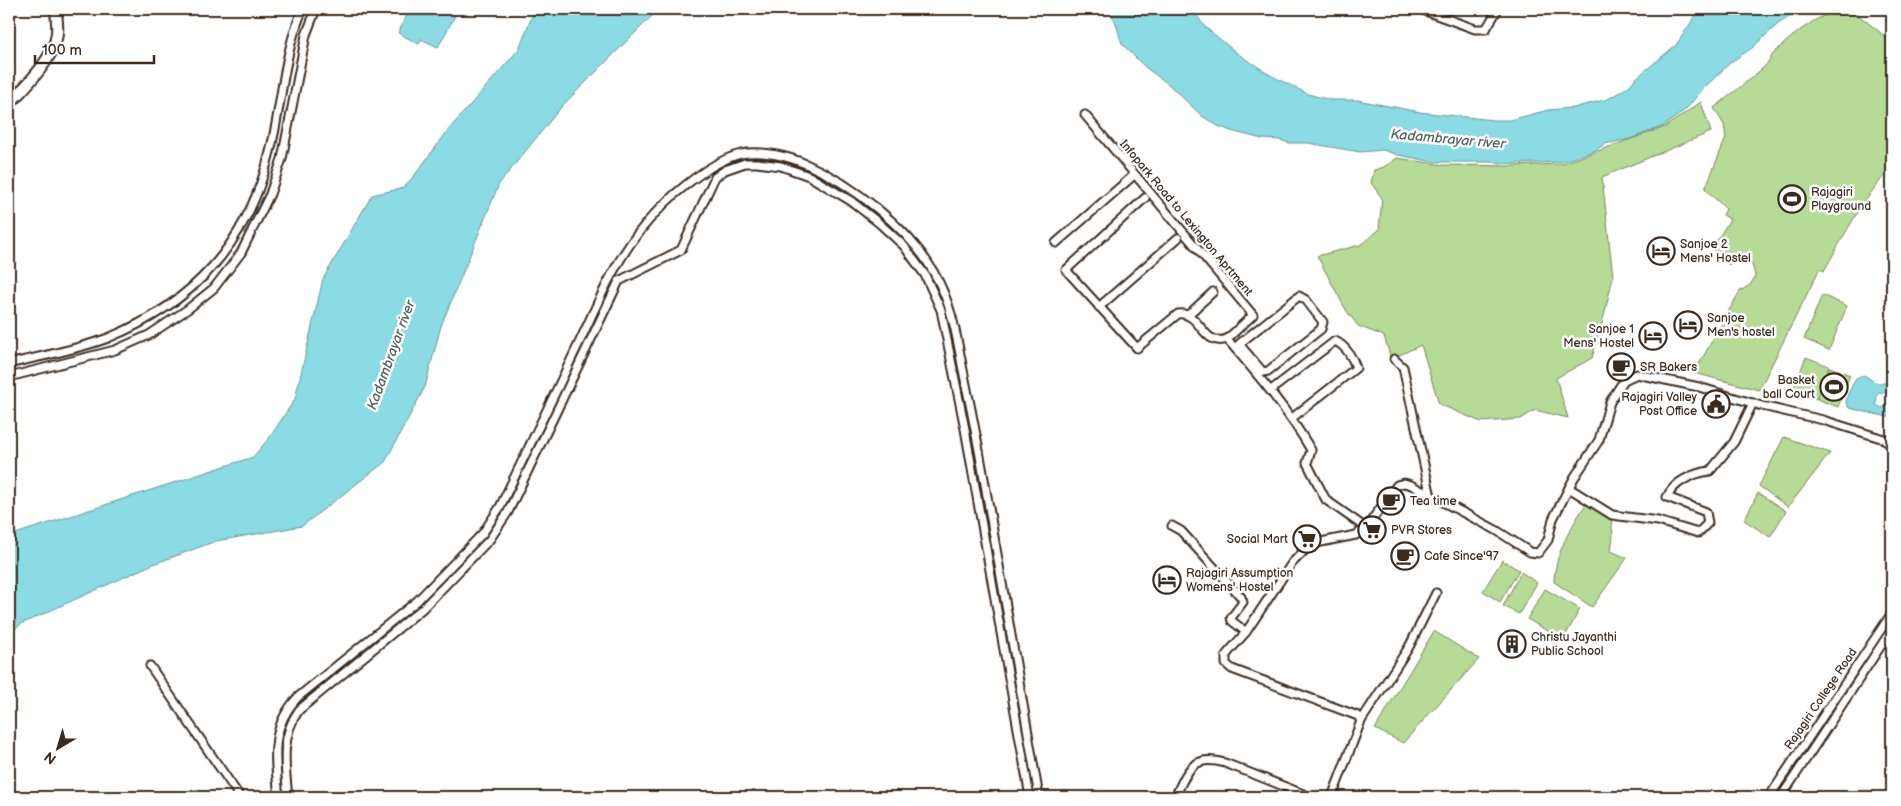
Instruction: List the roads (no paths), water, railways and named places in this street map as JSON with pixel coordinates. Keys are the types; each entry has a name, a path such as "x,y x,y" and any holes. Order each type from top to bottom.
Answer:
{"main road":[{"path":"9,104 27,85 49,55 57,34 56,9"}],"street":[{"path":"9,364 96,342 140,323 178,299 203,279 230,246 258,190 270,154 294,32 303,9"},
{"path":"9,377 115,350 149,335 188,309 214,288 241,253 270,194 282,159 306,35 316,9"},
{"path":"1420,9 1476,29 1486,29 1498,9"},
{"name":"Infopark Road to Lexington Aprtment","path":"1085,115 1253,315 1227,339"},
{"path":"278,797 276,743 279,727 286,712 298,697 417,601 489,525 500,508 612,274 635,237 664,204 701,174 721,162 736,156 758,153 783,157 809,165 872,205 920,250 945,294 954,321 975,427 1039,797"},
{"path":"288,797 285,744 290,724 299,710 423,608 490,539 508,512 619,281 681,250 715,178 738,165 757,163 781,166 810,176 866,213 892,234 908,251 925,275 936,298 944,323 965,429 1030,797"},
{"path":"1056,243 1134,174"},
{"path":"1145,198 1066,270 1137,348 1178,314 1184,313 1211,339 1220,342 1227,339 1263,372 1268,371 1321,328 1322,322 1306,300 1299,296 1236,346"},
{"path":"244,221 255,226"},
{"path":"1099,306 1178,238"},
{"path":"1188,315 1213,292"},
{"path":"1271,390 1336,341 1354,359 1356,368 1349,375 1292,418"},
{"path":"1236,346 1292,418 1311,450 1307,463 1326,500 1366,528"},
{"path":"1394,359 1403,368 1431,496"},
{"path":"1361,721 1358,716 1232,669 1226,664 1226,655 1246,632 1292,563 1311,544 1356,535 1366,528 1399,484 1411,485 1496,530 1530,552 1538,554 1548,540 1553,519 1569,488 1599,440 1610,402 1624,380 1637,374 1823,420 1884,438 1892,444"},
{"path":"1569,488 1612,515 1658,521 1698,532 1708,523 1706,512 1667,497 1671,488 1697,473 1710,472 1734,442 1753,403"},
{"path":"1172,526 1182,531 1242,597 1243,602 1231,618 1232,621 1246,632"},
{"path":"1332,797 1361,721 1409,647 1436,592"},
{"name":"Rajagiri College Road","path":"1769,797 1892,613"},
{"name":"Rajagiri College Road","path":"1782,797 1892,629"},
{"path":"150,666 240,797"},
{"path":"1175,797 1192,765 1203,760 1213,760 1311,797"},
{"path":"1769,797 1776,797"}],"water":[{"path":"410,9 442,9 455,16 438,47 421,39 419,44 398,33"},
{"name":"Kadambrayar river","path":"537,9 659,9 562,106 499,184 441,326 425,387 385,462 302,526 216,541 151,565 21,624 9,634 9,536 253,457 270,437 295,399 323,279 372,195 403,188 414,176 450,128 519,49 532,16"},
{"name":"Kadambrayar river","path":"1107,9 1192,9 1205,27 1238,54 1272,76 1308,94 1330,100 1357,100 1420,112 1493,120 1510,120 1548,110 1573,108 1608,99 1628,87 1676,45 1700,9 1802,9 1778,24 1752,48 1731,62 1704,88 1685,110 1664,126 1630,139 1605,144 1596,150 1561,162 1514,164 1435,162 1383,150 1360,152 1308,143 1289,143 1280,140 1262,139 1231,131 1218,126 1202,116 1167,83 1146,68 1122,44 1115,20"},
{"path":"1864,375 1876,383 1885,383 1892,389 1892,418 1849,408 1846,403 1847,397 1856,378","holes":["1880,392 1887,393 1889,401 1886,406 1882,408 1876,405 1877,394"]}],"place":[{"name":"Rajagiri Playground","path":"1792,199"},
{"name":"Sanjoe 2 Mens' Hostel","path":"1661,251"},
{"name":"Sanjoe Men's hostel","path":"1688,325"},
{"name":"Sanjoe 1 Mens' Hostel","path":"1653,336"},
{"name":"SR Bakers","path":"1621,367"},
{"name":"Basket ball Court","path":"1834,387"},
{"name":"Rajagiri Valley Post Office","path":"1716,404"},
{"name":"Tea time","path":"1391,501"},
{"name":"PVR Stores","path":"1372,530"},
{"name":"Social Mart","path":"1307,539"},
{"name":"Cafe Since'97","path":"1405,556"},
{"name":"Rajagiri Assumption Womens' Hostel","path":"1167,580"},
{"name":"Christu Jayanthi Public School","path":"1512,644"}]}
